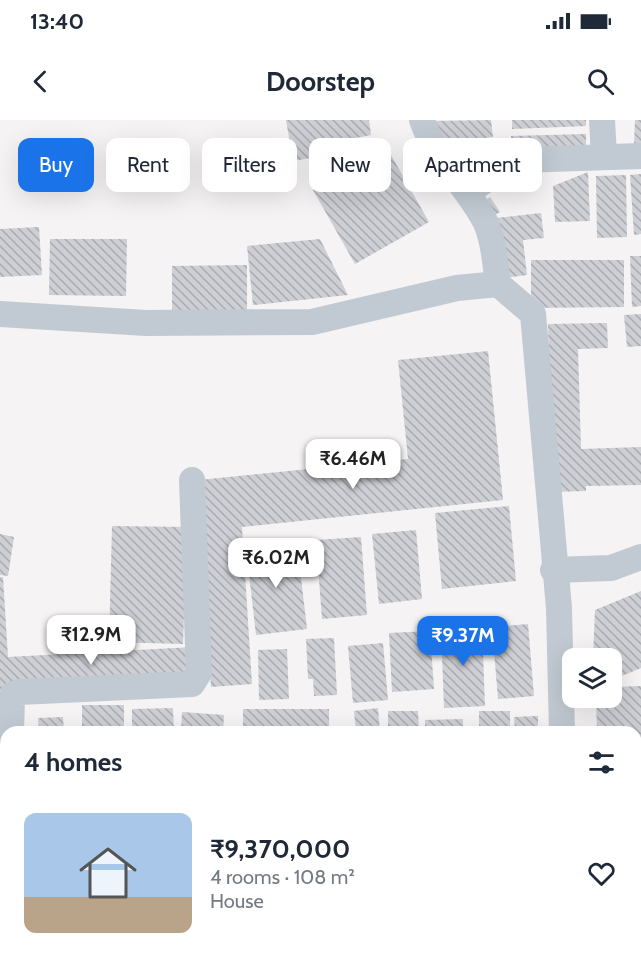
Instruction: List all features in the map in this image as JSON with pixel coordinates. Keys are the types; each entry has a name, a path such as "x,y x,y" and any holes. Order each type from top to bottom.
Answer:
{"street":[{"path":"422,120 433,150 467,193 486,223 498,284 533,314 559,608 562,726"},
{"path":"602,120 603,156"},
{"path":"467,193 505,167 520,160 641,156"},
{"path":"0,314 146,323 312,322 457,288 498,284"},
{"path":"11,726 12,698 13,694 19,692 192,684 195,681 199,673 192,480"},
{"path":"554,570 611,568 641,557"}],"building":[{"path":"286,120 369,120 371,135 355,138 309,138 309,158 297,160 297,138 289,138"},
{"path":"491,120 493,137 436,138 433,121"},
{"path":"512,120 586,120 586,126 512,129"},
{"path":"635,120 641,120 641,145 634,145"},
{"path":"586,134 586,148 542,150 542,138 511,138 511,136"},
{"path":"391,155 403,176 403,192 412,192 429,222 355,264 314,192 391,192"},
{"path":"588,172 590,221 555,222 553,186"},
{"path":"641,174 641,234 634,235 630,175"},
{"path":"626,175 627,237 597,238 596,176"},
{"path":"490,197 500,212 487,219 478,205"},
{"path":"541,213 544,238 523,240 527,275 503,278 496,218"},
{"path":"39,227 42,275 0,277 0,229"},
{"path":"50,239 127,239 126,296 49,295"},
{"path":"320,239 348,295 253,305 247,246"},
{"path":"630,256 641,256 641,306 632,307"},
{"path":"531,260 624,260 624,307 531,308"},
{"path":"247,265 247,310 172,311 172,266"},
{"path":"641,314 641,346 627,347 624,315"},
{"path":"607,323 608,348 578,349 581,449 641,447 641,485 586,486 586,491 552,492 548,324"},
{"path":"488,351 503,500 242,527 252,684 211,687 199,480 408,459 398,360"},
{"path":"509,506 516,581 442,589 435,513"},
{"path":"112,526 187,527 183,644 109,642"},
{"path":"416,530 422,599 379,604 372,534"},
{"path":"0,534 14,537 8,576 0,575"},
{"path":"361,537 367,615 322,619 316,540"},
{"path":"297,543 307,629 256,635 246,548"},
{"path":"0,577 3,577 8,657 193,647 195,680 0,691"},
{"path":"641,591 641,668 622,676 622,648 593,648 595,610"},
{"path":"528,624 534,696 498,699 492,627"},
{"path":"482,626 485,706 444,708 441,627"},
{"path":"430,631 434,689 392,692 389,633"},
{"path":"334,638 337,695 314,696 313,679 308,679 306,639"},
{"path":"383,643 388,700 353,703 348,646"},
{"path":"287,649 289,699 259,700 258,650"},
{"path":"641,686 641,726 597,726 596,708 622,708 622,687"},
{"path":"82,705 124,705 124,726 82,726"},
{"path":"173,708 174,726 132,726 132,709"},
{"path":"378,708 380,726 355,726 354,711"},
{"path":"243,709 329,709 329,726 243,726"},
{"path":"388,711 418,711 419,726 388,726"},
{"path":"479,711 510,711 510,726 479,726"},
{"path":"182,712 224,715 223,726 181,726"},
{"path":"0,713 3,713 3,726 0,726"},
{"path":"538,716 538,726 515,726 514,717"},
{"path":"63,717 64,726 39,726 38,718"},
{"path":"463,719 463,726 425,726 425,720"}]}
